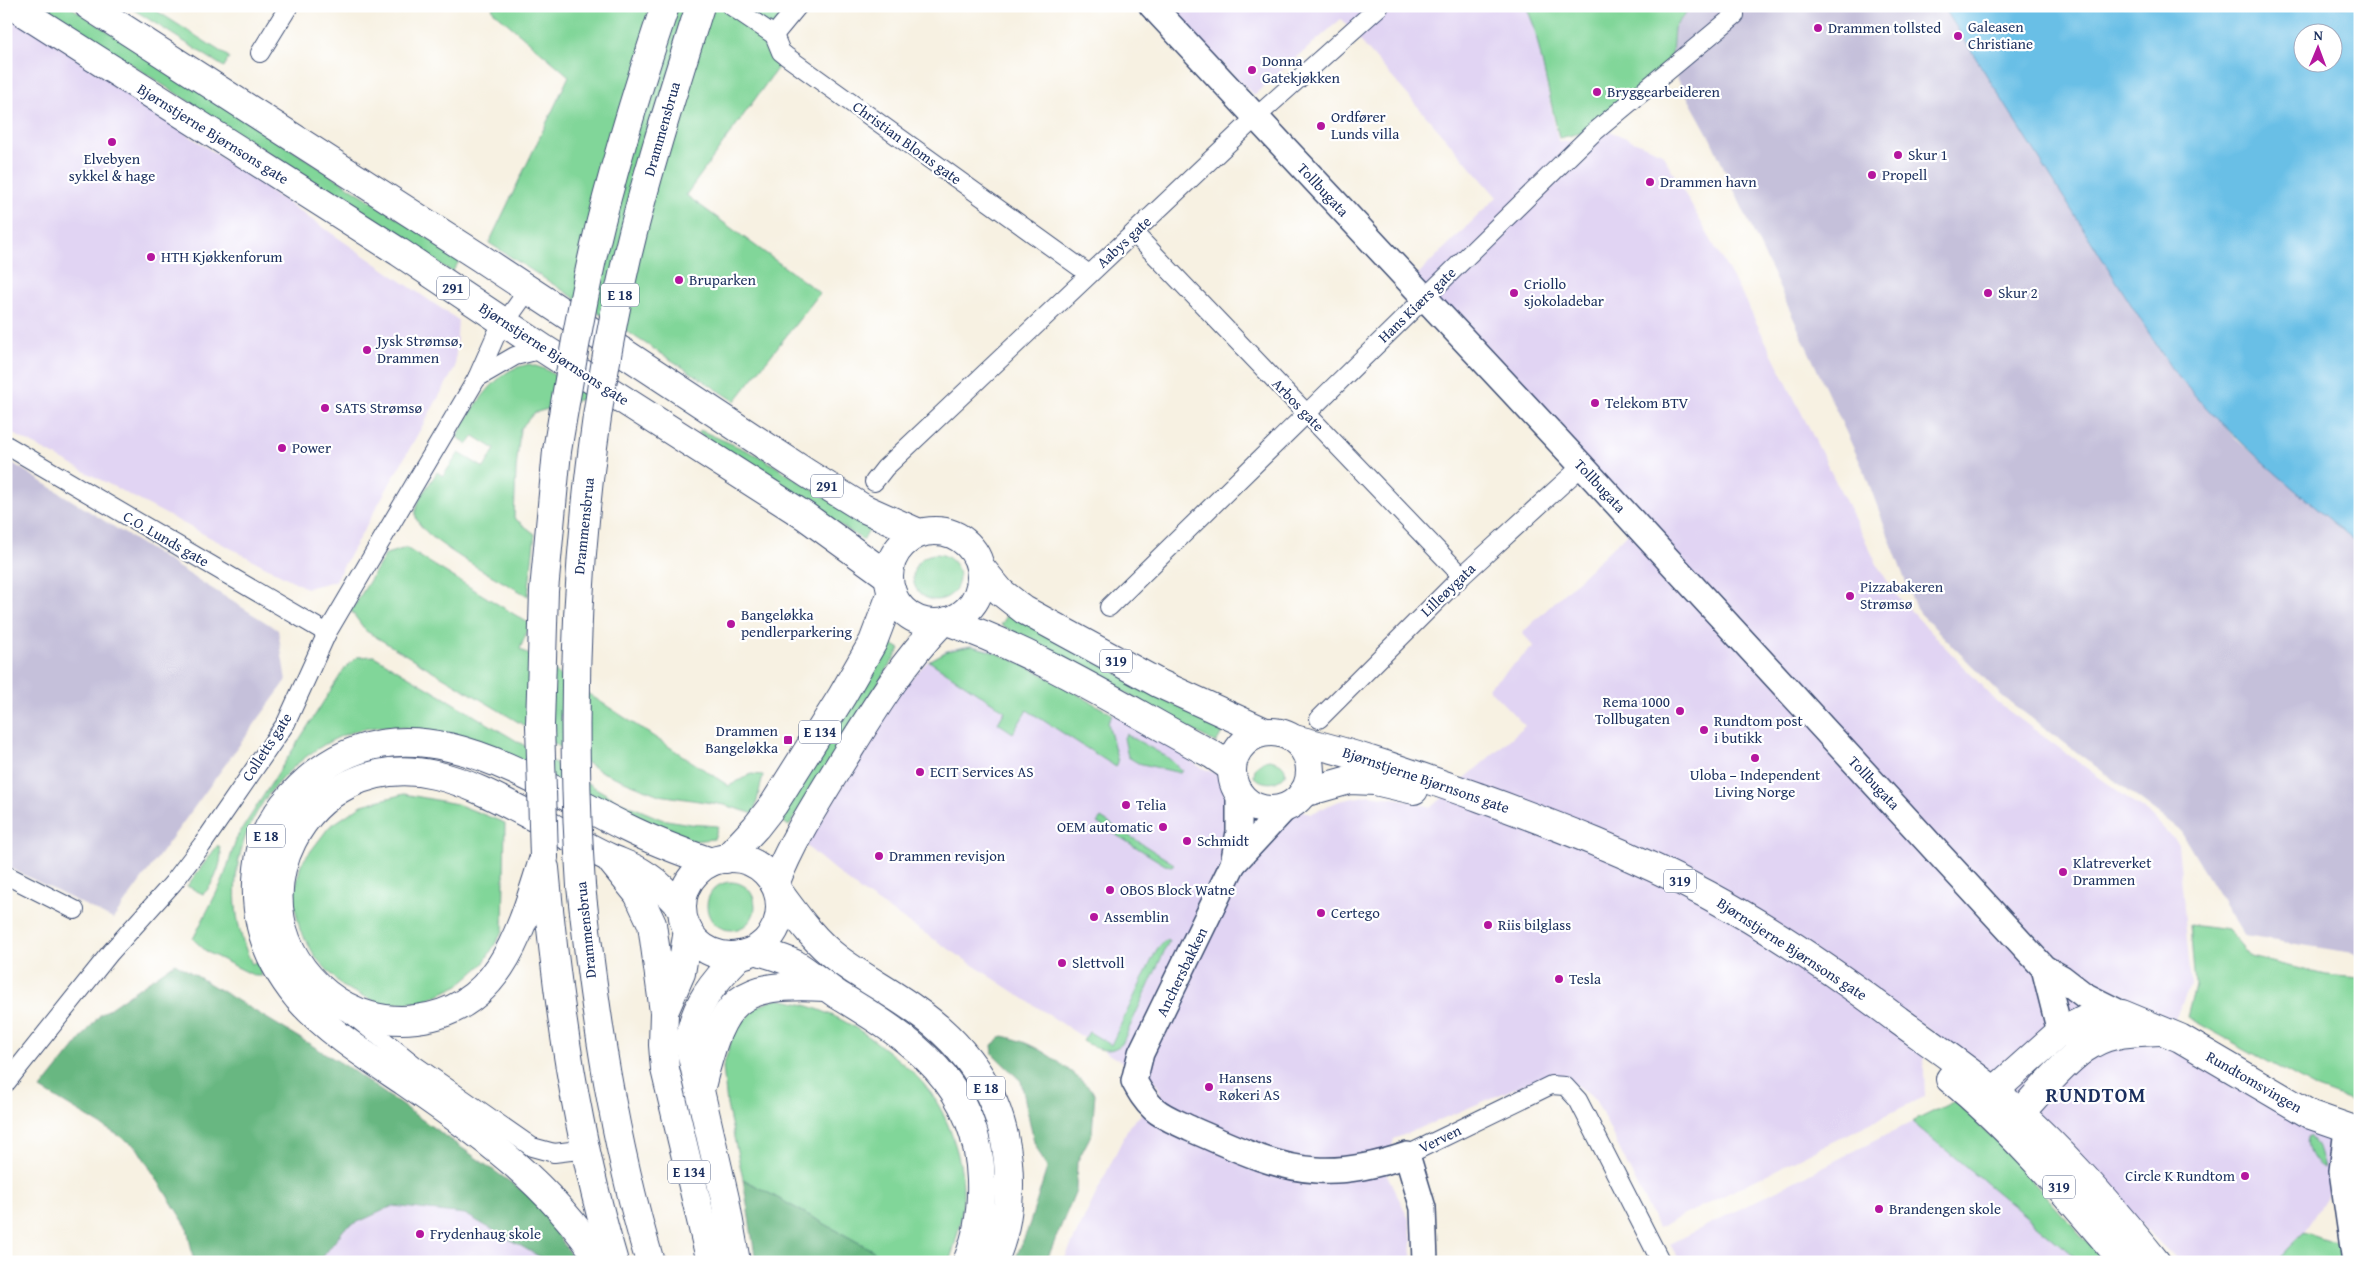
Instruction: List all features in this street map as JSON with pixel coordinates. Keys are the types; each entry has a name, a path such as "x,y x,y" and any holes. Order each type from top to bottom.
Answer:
{"main road":[{"name":"Bjørnstjerne Bjørnsons gate","path":"13,6 805,516 890,584"},
{"name":"291","path":"89,6 863,508 919,533 935,530 951,533 965,541 975,553 981,568"},
{"name":"E 18","path":"614,1262 587,1149 558,996 542,873 541,674 547,543 557,451 571,364 594,249 631,110 665,6"},
{"name":"Drammensbrua","path":"650,1262 621,1148 603,1058 593,993 582,895 575,773 575,674 581,546 597,415 627,258 660,134 700,6"},
{"name":"Tollbugata","path":"1152,6 1582,466 2044,968 2062,978 2088,1019"},
{"path":"890,584 894,555 909,538 919,533"},
{"path":"944,622 962,614 974,602 980,585 981,568"},
{"name":"319","path":"981,568 1001,592 1041,620 1158,683 1264,732 1280,733 1294,739"},
{"name":"291","path":"890,584 898,603 916,619 944,622"},
{"name":"E 134","path":"711,1262 666,1076 662,1045 664,1012 681,973 685,920 683,898 690,882 701,868 719,860 756,827 774,804 837,704 873,642 890,584"},
{"name":"E 134","path":"736,1262 725,1199 690,1043 691,1027 702,1000 722,973 748,952 765,942 774,931 779,918 780,904 776,887 802,826 905,663 944,622"},
{"name":"319","path":"944,622 989,636 1213,755 1236,780 1255,806 1277,809 1295,799"},
{"path":"1233,864 1239,832 1235,755 1242,744 1252,736 1264,732"},
{"name":"Bjørnstjerne Bjørnsons gate","path":"1294,739 1341,750 1503,806 1596,842 1707,894 1758,923 1832,971 1993,1103"},
{"path":"1233,864 1295,799 1310,770 1308,758 1294,739"},
{"name":"E 18","path":"601,1262 542,1187 523,1169 462,1122 340,1037 300,1000 277,970 260,928 256,885 263,842 286,799 326,766 367,747 411,742 456,749 496,762 626,827 719,860"},
{"name":"E 18","path":"542,873 508,956 485,986 450,1011 427,1018 407,1020 369,1015 346,1006 316,985 296,960 281,925 278,906 282,869 296,832 308,816 339,791 377,775 398,772 434,774 505,802 609,858 644,873 664,890 685,920"},
{"name":"Bjørnstjerne Bjørnsons gate","path":"1295,799 1349,780 1375,781 1404,787 1535,832 1631,874 1713,915 1825,986 1943,1073 1993,1103"},
{"name":"E 18","path":"609,858 638,894 652,924 664,1012"},
{"path":"719,860 738,858 759,867 776,887"},
{"name":"Anchersbakken","path":"1134,1082 1142,1054 1233,864"},
{"name":"E 18","path":"776,887 806,928 828,951 946,1034 972,1062 994,1102 1007,1147 1010,1192 1008,1217 994,1262"},
{"path":"685,920 705,948 728,956 748,952"},
{"name":"E 18","path":"748,952 795,964 826,987 900,1033 920,1050 953,1087 966,1109 979,1151 982,1192 977,1233 967,1262"},
{"name":"Tollbugata","path":"2044,968 2060,1032"},
{"path":"700,1090 716,1033 721,1021 736,1002 759,990 774,986 826,987"},
{"name":"Rundtomsvingen","path":"1993,1103 2060,1032 2088,1019 2122,1014 2164,1031 2311,1115 2353,1130 2342,1171 2355,1262"},
{"name":"Rundtomsvingen","path":"2088,1019 2118,1034 2164,1031"},
{"name":"Rundtomsvingen","path":"2020,1113 2056,1074 2088,1019"},
{"name":"Verven","path":"1134,1082 1150,1105 1170,1119 1235,1148 1285,1164 1316,1170 1347,1169 1377,1165 1406,1156"},
{"path":"1993,1103 2020,1113"},
{"name":"319","path":"1993,1103 2033,1158 2124,1262"},
{"name":"319","path":"2020,1113 2116,1212 2156,1262"},
{"path":"1406,1156 1423,1208 1424,1262"}],"street":[{"path":"260,53 289,6"},
{"name":"Christian Bloms gate","path":"731,6 774,35 781,52 786,56 1089,274"},
{"path":"774,35 798,6"},
{"name":"Aabys gate","path":"874,482 885,468 1089,274 1255,118 1380,6"},
{"name":"Hans Kiærs gate","path":"1109,608 1600,127 1735,10"},
{"name":"Arbos gate","path":"1134,233 1462,576"},
{"name":"Colletts gate","path":"6,1083 110,953 173,882 202,845 286,722 327,633 478,378 504,321 528,290"},
{"name":"Colletts gate","path":"478,378 515,356 544,349"},
{"name":"C.O. Lunds gate","path":"6,445 327,633"},
{"name":"Lilleøygata","path":"1318,719 1462,576 1582,466"},
{"path":"6,875 75,910"},
{"path":"346,1006 357,1020 416,1066 532,1147 554,1153 587,1149"},
{"name":"Verven","path":"1406,1156 1551,1085 1564,1086 1578,1100 1661,1262"}],"shaded area":[{"path":"1161,6 1526,6 1534,26 1558,141 1591,143 1600,127 1662,153 1746,302 1879,568 1897,596 1998,703 2152,816 2178,844 2191,984 2168,1033 2360,1132 2360,1207 2342,1172 2304,1232 2276,1262 2179,1262 2064,1147 1922,1023 1925,1096 1658,1228 1595,1099 1569,1080 1550,1077 1537,1079 1394,1139 1385,1171 1409,1219 1412,1242 1411,1262 1063,1262 1129,1126 1161,1096 1157,1083 1110,1055 859,890 806,846 902,688 928,661 947,650 971,645 990,649 1152,734 1200,767 1310,814 1339,801 1369,795 1401,799 1432,807 1525,726 1488,688 1534,646 1522,633 1636,525 1415,277 1497,197 1341,19 1254,95"},
{"path":"1691,6 1943,6 2171,368 2237,440 2360,545 2360,954 2244,936 2179,829 2002,696 1916,609 1864,471 1709,136 1671,67 1674,28"},
{"path":"6,10 458,320 455,368 335,581 306,588 6,430"},
{"path":"6,459 278,630 286,681 113,919 6,866"},
{"name":"Brandengen skole","path":"1912,1122 2081,1262 1680,1262 1670,1244"},
{"name":"Frydenhaug skole","path":"393,1206 465,1214 549,1262 319,1262 345,1228"}],"green space":[{"path":"41,6 69,6 461,259 452,272"},
{"path":"128,6 149,6 229,57 224,67"},
{"path":"492,6 798,6 774,35 786,56 686,195 820,293 735,401 489,243 569,76 493,11"},
{"path":"1526,6 1691,6 1674,28 1671,67 1590,131 1559,138 1534,26"},
{"path":"529,364 545,369 589,397 534,413 520,429 514,518 535,534 528,596 448,549 421,526 416,517 416,512 419,500 437,472 443,476 459,453 484,468 495,449 474,436 468,444 457,437 473,409 487,390 511,370"},
{"path":"700,430 759,456 871,526 863,540 698,433"},
{"path":"406,548 530,624 520,649 729,786 751,774 763,775 754,814 725,805 659,795 602,772 366,631 351,611 386,554"},
{"path":"941,554 953,560 958,568 958,586 953,594 945,599 931,600 919,594 914,586 913,572 919,560 927,555"},
{"path":"1009,613 1169,702 1224,729 1216,743 1001,625"},
{"path":"887,641 900,649 789,826 777,818"},
{"path":"971,646 1007,657 1025,665 1112,714 1108,723 1118,762 1116,767 1027,710 1013,733 998,723 1005,711 929,661 947,651"},
{"path":"374,656 616,800 661,819 718,826 714,839 692,841 671,838 442,734 397,727 360,730 330,741 296,765 276,785 260,807 248,831 240,857 236,883 236,910 242,937 252,964 257,961 262,976 255,976 207,952 193,939 223,880 237,837 345,668 357,657"},
{"path":"1126,734 1167,757 1183,771 1180,773 1138,763 1128,757 1124,738"},
{"path":"1269,760 1281,764 1285,769 1285,775 1278,781 1266,783 1254,777 1255,767 1263,761"},
{"path":"404,794 457,804 505,823 503,931 483,964 459,985 423,1002 381,1004 343,987 316,958 300,930 293,899 301,864 329,827 362,805"},
{"path":"1101,818 1174,864 1172,866 1165,865 1097,823"},
{"path":"218,845 221,856 220,863 211,885 203,894 187,886"},
{"path":"731,882 740,884 748,889 753,897 755,906 753,915 748,923 740,928 731,930 722,928 714,923 709,915 707,906 709,897 714,889 722,884"},
{"path":"2190,925 2228,930 2251,957 2325,975 2360,978 2360,1104 2314,1087 2187,1017 2195,986"},
{"path":"1165,940 1169,941 1122,1044 1112,1049 1102,1050 1083,1041 1089,1032 1111,1045 1157,949"},
{"path":"175,963 346,1066 537,1201 575,1262 549,1262 465,1214 393,1206 345,1228 319,1262 194,1262 187,1227 136,1146 41,1089 100,1015"},
{"path":"777,999 807,1006 835,1016 861,1031 907,1067 935,1099 954,1140 963,1185 960,1222 949,1262 887,1262 872,1250 743,1179 727,1105 723,1067 734,1032 756,1007"},
{"path":"1003,1036 1029,1044 1053,1058 1095,1093 1092,1133 1077,1162 1076,1190 1046,1262 1014,1262 1028,1229 1047,1168 1034,1142 1021,1081 993,1054 992,1045"},
{"path":"1955,1101 2001,1146 2105,1262 2081,1262 1912,1122"},
{"path":"2310,1134 2318,1148 2324,1168 2316,1162 2310,1153 2307,1143"},
{"path":"743,1179 872,1250 887,1262 756,1262"},
{"path":"2304,1232 2340,1244 2342,1262 2276,1262"}],"water":[{"path":"1943,6 2360,6 2360,545 2238,439 2192,393 2171,368"}],"place":[{"name":"Drammen tollsted","path":"1818,28"},
{"name":"Galeasen Christiane","path":"1958,36"},
{"name":"Donna Gatekjøkken","path":"1252,70"},
{"name":"Bryggearbeideren","path":"1597,92"},
{"name":"Ordfører Lunds villa","path":"1321,126"},
{"name":"Elvebyen sykkel & hage","path":"112,142"},
{"name":"Skur 1","path":"1898,155"},
{"name":"Propell","path":"1872,175"},
{"name":"Drammen havn","path":"1650,182"},
{"name":"HTH Kjøkkenforum","path":"151,257"},
{"name":"Bruparken","path":"679,280"},
{"name":"Criollo sjokoladebar","path":"1514,293"},
{"name":"Skur 2","path":"1988,293"},
{"name":"Jysk Strømsø, Drammen","path":"367,350"},
{"name":"Telekom BTV","path":"1595,403"},
{"name":"SATS Strømsø","path":"325,408"},
{"name":"Power","path":"282,448"},
{"name":"Pizzabakeren Strømsø","path":"1850,596"},
{"name":"Bangeløkka pendlerparkering","path":"731,624"},
{"name":"Rema 1000 Tollbugaten","path":"1680,711"},
{"name":"Rundtom post i butikk","path":"1704,730"},
{"name":"Drammen Bangeløkka","path":"788,740"},
{"name":"Uloba – Independent Living Norge","path":"1755,758"},
{"name":"ECIT Services AS","path":"920,772"},
{"name":"Telia","path":"1126,805"},
{"name":"OEM automatic","path":"1163,827"},
{"name":"Schmidt","path":"1187,841"},
{"name":"Drammen revisjon","path":"879,856"},
{"name":"Klatreverket Drammen","path":"2063,872"},
{"name":"OBOS Block Watne","path":"1110,890"},
{"name":"Certego","path":"1321,913"},
{"name":"Assemblin","path":"1094,917"},
{"name":"Riis bilglass","path":"1488,925"},
{"name":"Slettvoll","path":"1062,963"},
{"name":"Tesla","path":"1559,979"},
{"name":"Hansens Røkeri AS","path":"1209,1087"},
{"name":"Circle K Rundtom","path":"2245,1176"},
{"name":"Brandengen skole","path":"1879,1209"},
{"name":"Frydenhaug skole","path":"420,1234"}],"district":[{"name":"RUNDTOM","path":"2096,1095"}]}
